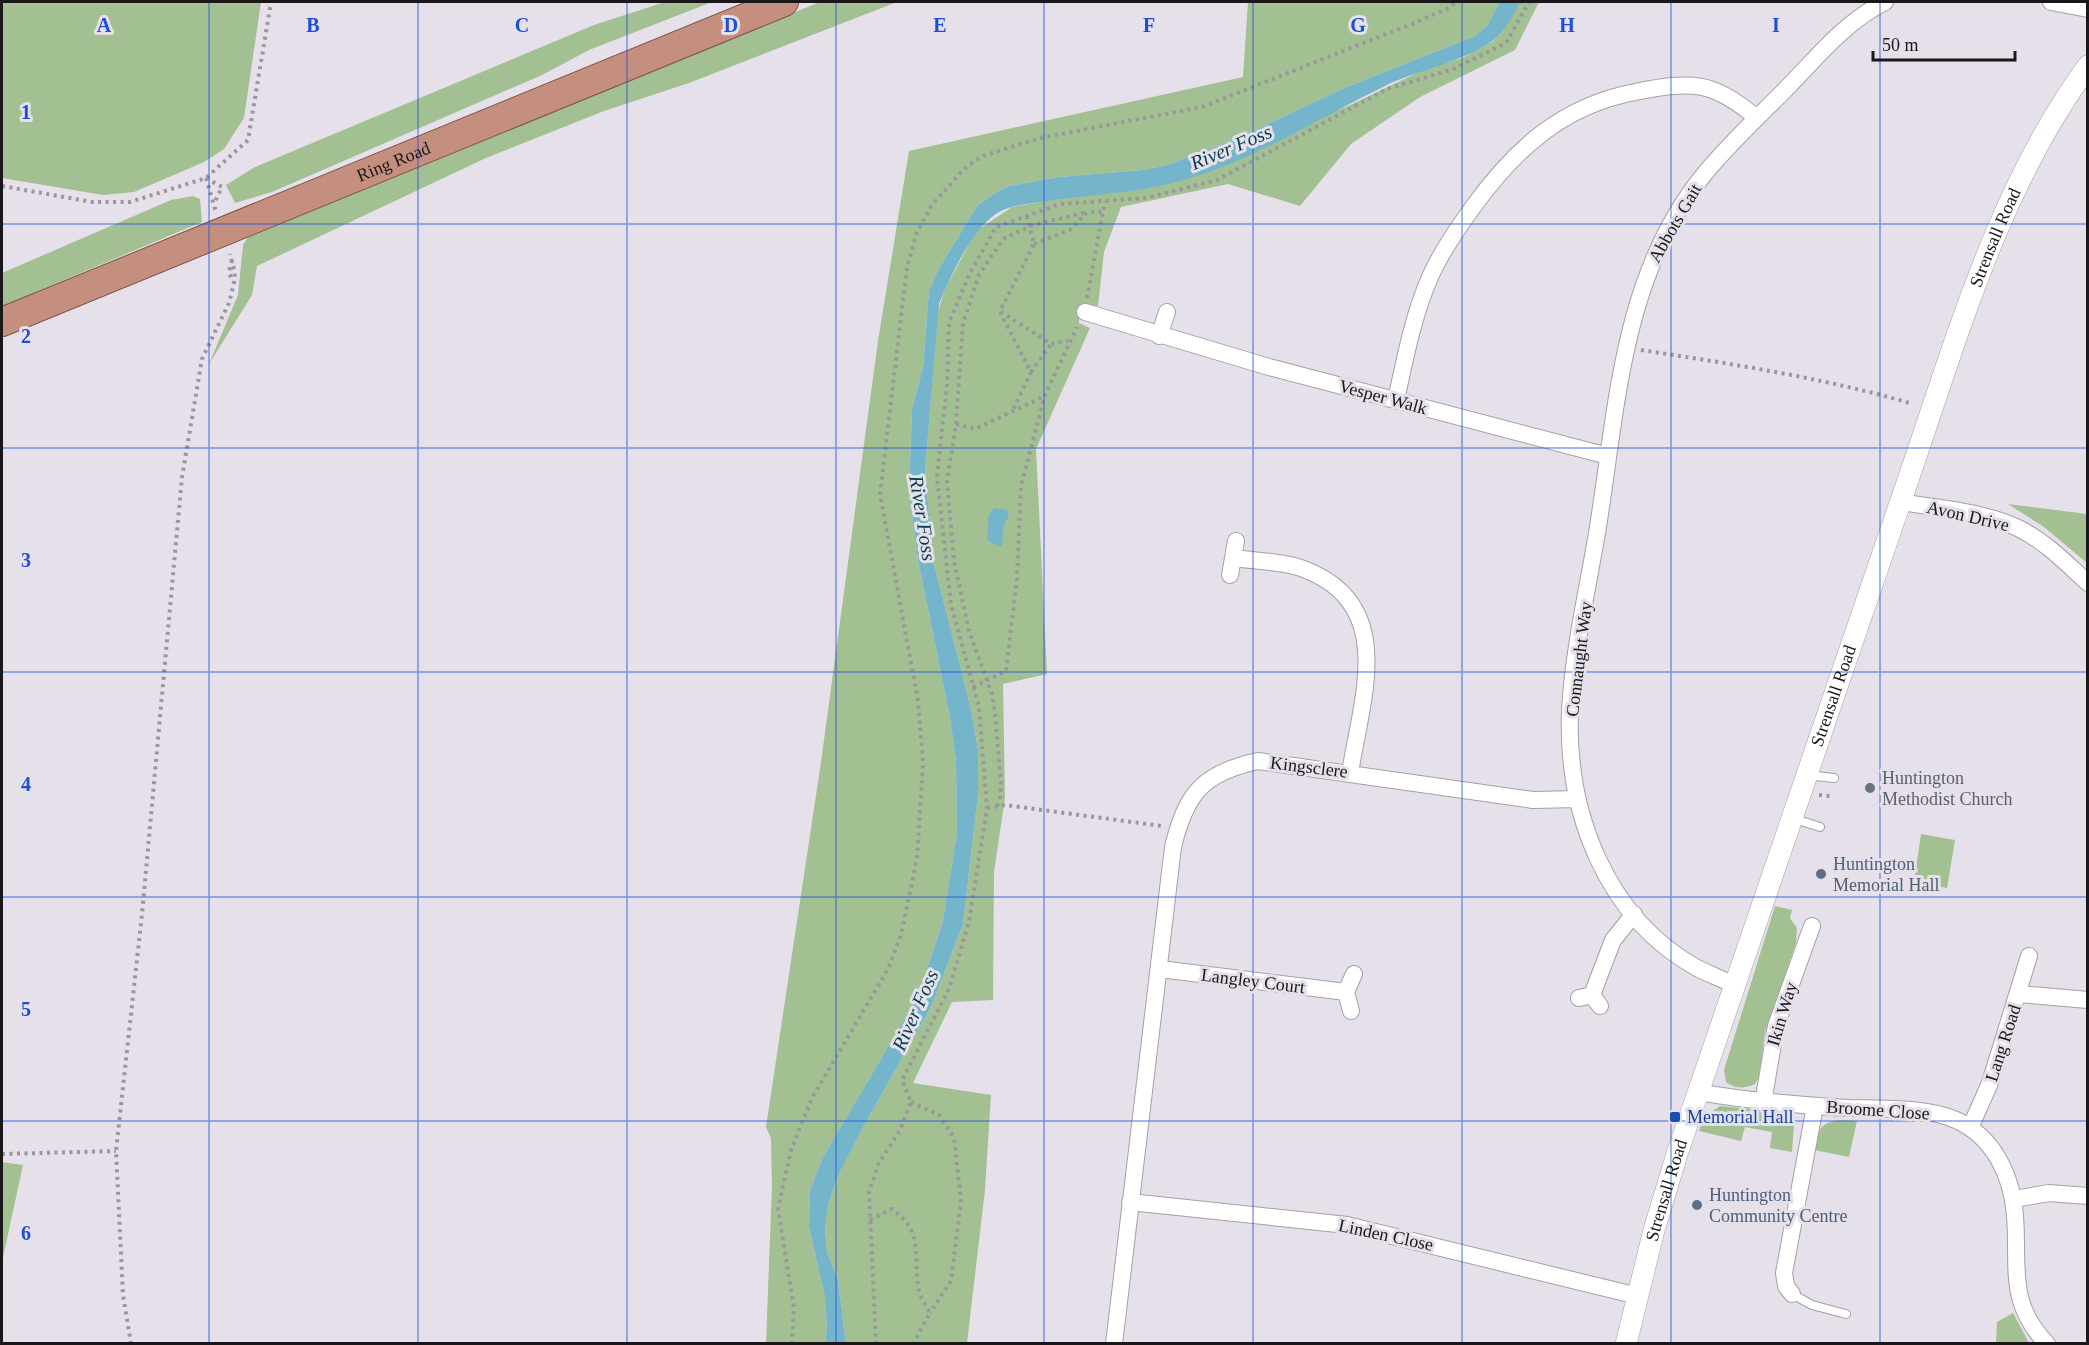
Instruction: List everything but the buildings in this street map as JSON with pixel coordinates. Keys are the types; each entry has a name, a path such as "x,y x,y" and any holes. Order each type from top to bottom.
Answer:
{"highway":[{"name":"Ring Road","path":"2,322 784,2"}],"street":[{"name":"Abbots Gait","path":"1599,519 1626,348 1638,300 1664,236 1702,177 1757,118 1850,24 1885,2"},
{"path":"2051,2 2088,9"},
{"name":"Strensall Road","path":"1626,1344 1654,1230 1698,1092 1980,275 2018,186 2052,121 2088,66"},
{"path":"1396,400 1420,307 1439,258 1486,188 1523,147 1546,129 1599,101 1656,88 1682,85 1713,88 1757,118"},
{"name":"Vesper Walk","path":"1085,312 1159,336 1608,456"},
{"path":"1159,336 1167,312"},
{"name":"Avon Drive","path":"1901,502 1973,514 2018,528 2038,540 2088,583"},
{"name":"Connaught Way","path":"1599,519 1570,709 1572,768 1584,829 1597,861 1634,914 1674,952 1697,968 1734,984"},
{"path":"1236,541 1232,566 1299,568 1320,576 1349,600 1360,617 1366,635 1368,659 1350,772"},
{"name":"Kingsclere","path":"1130,1202 1180,815 1203,785 1219,773 1238,765 1258,761 1350,772 1533,800 1577,799"},
{"path":"1590,1000 1613,940 1634,914"},
{"name":"Ikin Way","path":"1762,1103 1776,1026 1812,926"},
{"name":"Lang Road","path":"1970,1128 1986,1094 2029,956"},
{"name":"Langley Court","path":"1160,969 1347,992"},
{"path":"1351,1011 1347,992 1354,974"},
{"path":"2019,994 2088,1000"},
{"name":"Broome Close","path":"1698,1092 1762,1103 1938,1114 1970,1128 2000,1160 2008,1177 2014,1199 2017,1294 2029,1322 2047,1344"},
{"path":"1792,1294 1786,1286 1784,1272 1815,1106"},
{"path":"2014,1199 2049,1193 2088,1196"},
{"path":"1114,1344 1130,1202"},
{"name":"Linden Close","path":"1130,1202 1359,1227 1638,1296"}],"lane":[{"path":"1806,775 1834,778"},
{"path":"1791,818 1820,827"},
{"path":"1792,1294 1812,1305 1846,1314"}],"path":[{"path":"2,186 92,202 130,202 206,178 248,140 272,2"},
{"path":"792,1344 794,1308 778,1209 790,1150 812,1098 888,969 901,935 916,858 923,762 918,701 880,494 907,267 917,232 932,205 964,169 982,156 1040,138 1202,107 1414,23 1451,7 1455,2"},
{"path":"913,1344 951,1281 961,1201 954,1138 939,1115 911,1102 902,1080 949,989 969,922 987,808 979,707 951,604 937,477 947,386 949,322 970,273 996,227 1060,204 1146,198 1217,180 1387,89 1453,69 1506,43 1529,2"},
{"path":"206,178 222,188 213,204 206,178"},
{"path":"973,687 1006,671 1017,578 1021,486 1045,395 1069,341 1085,312 1104,201"},
{"path":"997,806 1000,800 1001,784 999,741 992,694 969,631 954,561 947,481 956,424 963,323 979,275 1003,239 1030,226 1088,212 1101,212"},
{"path":"1034,244 1070,230 1088,212"},
{"path":"1000,311 1034,244 1027,216"},
{"path":"131,1344 123,1295 116,1151 147,868 182,477 202,359 229,303 234,283 229,272 232,260"},
{"path":"1000,311 1051,344 1069,341"},
{"path":"1000,311 1031,372"},
{"path":"1012,412 1031,372 1051,344"},
{"path":"1626,348 1727,363 1882,395 1932,410"},
{"path":"956,424 975,429 1045,395"},
{"path":"987,808 1015,806 1178,828"},
{"path":"876,1344 868,1192 879,1163 900,1130 911,1102"},
{"path":"2,1154 116,1151"},
{"path":"870,1220 891,1209 907,1218 917,1246 920,1292 930,1313"}],"green space":[{"path":"2,2 261,2 244,118 224,149 204,162 134,192 103,195 2,178"},
{"path":"665,2 712,2 589,50 542,75 272,192 235,203 226,185 255,167 594,25"},
{"path":"820,2 897,2 689,83 604,111 486,158 257,266 252,295 209,364 238,295 243,245 250,234"},
{"path":"1248,2 1500,2 1487,26 1475,36 1344,88 1236,139 1167,165 1143,170 1059,177 1009,186 998,191 977,206 938,270 929,291 923,367 912,409 909,493 918,560 950,718 956,761 957,832 943,921 918,996 823,1157 810,1190 809,1227 825,1298 827,1329 825,1343 766,1344 772,1185 771,1138 766,1127 821,762 878,341 909,151 1243,77"},
{"path":"1520,2 1539,2 1515,50 1420,97 1351,144 1300,206 1228,184 1121,207 1104,252 1098,306 1086,304 1079,312 1079,323 1090,328 1036,449 1047,674 1003,684 1005,798 994,872 993,1000 952,1002 913,1083 991,1095 985,1190 967,1343 846,1343 838,1280 827,1252 825,1228 829,1202 837,1178 862,1129 932,1005 963,924 978,795 978,750 971,709 933,560 925,470 938,311 945,289 976,231 1012,207 1088,194 1154,187 1348,106 1427,68 1462,58 1492,42 1501,33"},
{"path":"193,196 200,199 202,222 2,306 2,273 171,200"},
{"path":"2008,504 2087,514 2087,563 2044,527"},
{"path":"1921,834 1955,840 1947,888 1914,882"},
{"path":"1775,906 1792,910 1790,918 1797,928 1796,943 1765,1032 1759,1077 1755,1084 1737,1087 1726,1082 1724,1070"},
{"path":"1720,1106 1782,1112 1794,1125 1792,1152 1770,1148 1772,1132 1745,1127 1741,1141 1699,1131 1704,1117"},
{"path":"1841,1120 1857,1121 1849,1157 1814,1150 1818,1133 1824,1125"},
{"path":"2,1162 23,1165 2,1262"},
{"path":"2013,1313 2029,1343 1996,1343 1997,1322"}],"water":[{"name":"River Foss","path":"1500,2 1520,2 1500,34 1479,49 1387,85 1273,144 1215,170 1154,187 1026,204 1001,211 981,227 956,266 939,304 925,470 933,560 971,709 978,750 978,795 963,924 932,1005 862,1129 837,1178 829,1202 825,1228 827,1252 838,1280 846,1343 825,1343 827,1329 825,1298 809,1227 810,1190 823,1157 918,996 943,921 957,832 956,761 950,718 918,560 909,493 912,409 923,367 929,291 938,270 977,206 998,191 1009,186 1059,177 1143,170 1167,165 1236,139 1344,88 1475,36 1487,26"},
{"path":"994,508 1007,510 1009,515 1003,527 1002,546 988,541 987,518"}],"place":[{"name":"Huntington Methodist Church","path":"1870,788"},
{"name":"Huntington Memorial Hall","path":"1821,874"},
{"name":"Memorial Hall","path":"1675,1117"},
{"name":"Huntington Community Centre","path":"1697,1205"}]}
